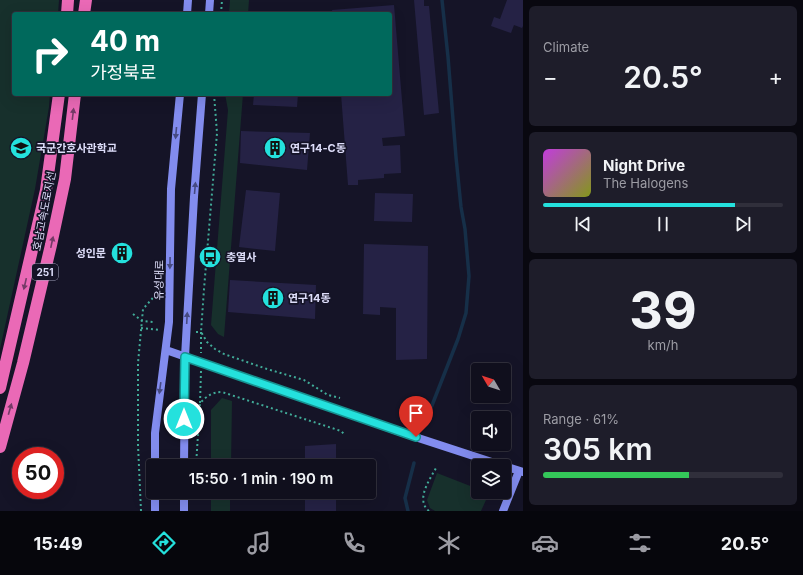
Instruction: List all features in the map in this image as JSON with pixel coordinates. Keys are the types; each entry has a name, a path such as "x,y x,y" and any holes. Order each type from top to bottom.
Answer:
{"highway":[{"path":"67,12 68,0"},
{"path":"84,12 86,0"},
{"name":"호남고속도로지선","path":"0,388 46,190 59,96"},
{"name":"호남고속도로지선","path":"0,447 23,363 51,245 65,179 75,96"}],"main road":[{"path":"187,12 188,0"},
{"path":"208,12 210,0"},
{"name":"유성대로","path":"155,459 155,433 169,322 171,189 180,96"},
{"path":"184,459 185,357 194,197 202,96"},
{"path":"166,350 403,433 483,459"},
{"path":"503,511 521,472 511,468"},
{"path":"155,499 155,511"},
{"path":"184,499 184,511"}],"path":[{"path":"221,12 222,0"},
{"path":"214,96 217,133 201,332 207,342 224,354 304,380 328,395 340,398"},
{"path":"141,511 138,445 138,363 143,309 159,290"},
{"path":"133,314 142,321 153,322"},
{"path":"196,459 200,403 215,392 222,392 340,431 345,435"},
{"path":"429,511 423,500 424,493 427,483 436,468"}],"green space":[{"name":"국군간호사관학교","path":"0,0 59,0 58,12 12,12 12,96 50,96 35,189 0,349"},
{"path":"230,0 249,0 248,12 229,12"},
{"path":"225,96 243,96 224,337 218,334 211,325 228,110"},
{"path":"222,398 232,401 231,459 211,459 211,410"},
{"path":"437,473 471,486 471,499 486,500 481,511 435,511 430,508 427,500"},
{"path":"211,499 230,499 230,511 211,511"}],"building":[{"path":"414,0 424,0 424,6 429,6 439,113 424,115"},
{"path":"507,0 523,0 523,26 522,28 514,25 511,33 491,26 494,17 500,19"},
{"path":"394,5 405,136 382,138 383,146 400,145 401,173 384,174 384,178 358,180 358,185 348,185 341,96 392,96 392,12 332,12 332,10"},
{"path":"254,96 298,96 297,107 253,105"},
{"name":"연구14-C동","path":"241,131 310,133 307,170 240,163"},
{"path":"246,190 280,193 275,251 239,247"},
{"path":"375,193 413,194 412,222 374,221"},
{"path":"364,244 428,246 427,359 396,360 396,308 380,307 380,315 363,314"},
{"name":"성인문","path":"126,248 128,253 118,257 116,252"},
{"name":"연구14동","path":"230,280 316,285 315,319 228,312"},
{"path":"336,444 336,459 305,459 305,446"},
{"path":"305,499 336,499 336,511 305,511"}],"waterway":[{"path":"429,413 458,339 466,313 469,276 456,157 442,0"},
{"path":"408,511 405,498 414,463"}],"place":[{"name":"국군간호사관학교","path":"21,148"},
{"name":"연구14-C동","path":"275,148"},
{"name":"성인문","path":"122,253"},
{"name":"충열사","path":"210,257"},
{"name":"연구14동","path":"273,298"}],"route":[{"path":"184,419 185,357 416,437"}]}
